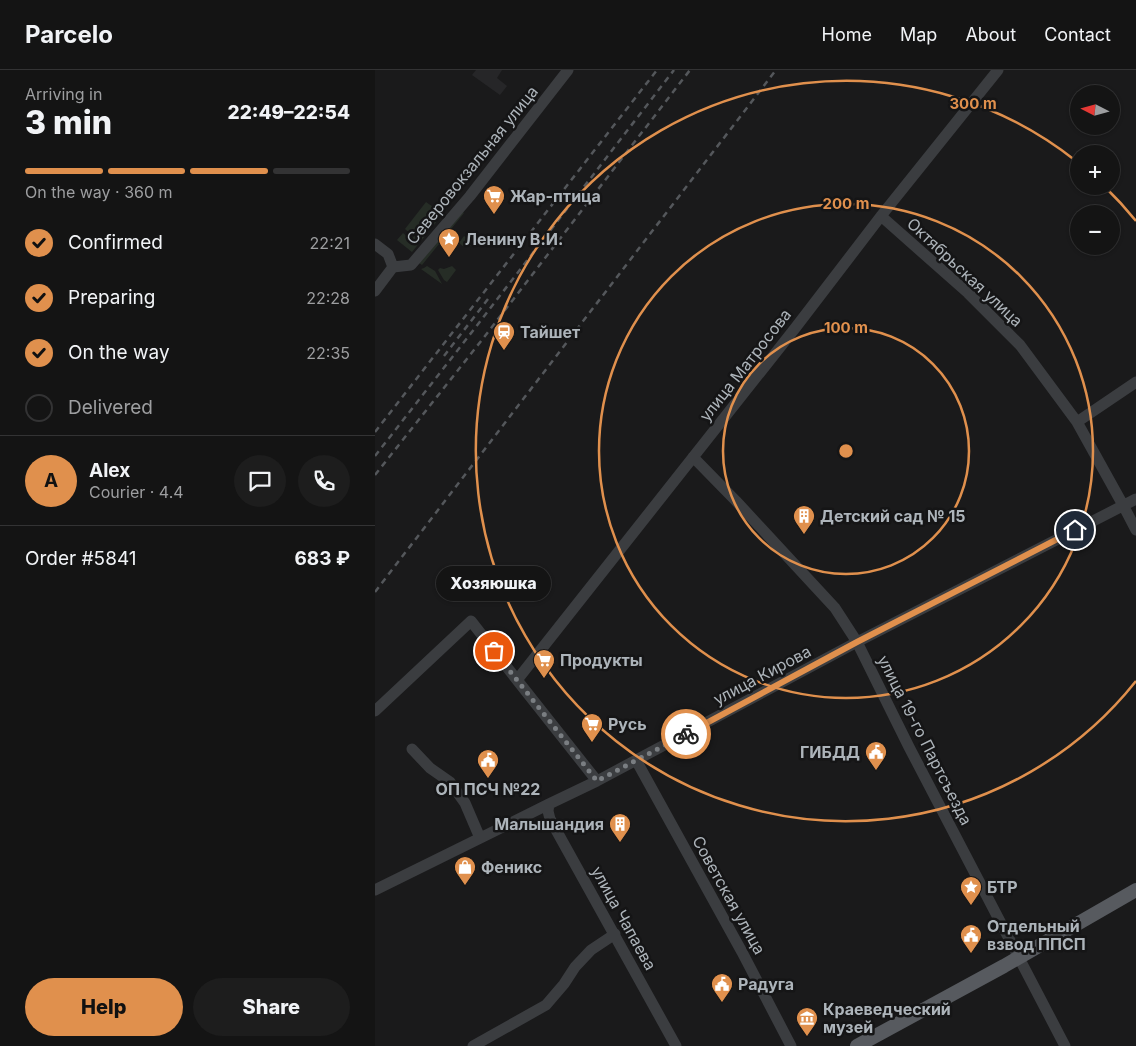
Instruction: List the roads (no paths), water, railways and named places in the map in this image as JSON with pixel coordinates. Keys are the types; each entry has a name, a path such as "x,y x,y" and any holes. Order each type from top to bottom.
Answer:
{"main road":[{"path":"857,1046 1136,890"}],"street":[{"name":"Северовокзальная улица","path":"393,267 411,265 476,188 568,70"},
{"name":"улица Матросова","path":"517,680 998,70"},
{"name":"Октябрьская улица","path":"881,216 968,293 1020,345 1077,422 1136,530"},
{"path":"375,244 388,254 393,267 375,291"},
{"path":"1077,422 1136,382"},
{"name":"улица 19-го Партсъезда","path":"693,456 835,608 857,642 1065,1046"},
{"name":"улица Кирова","path":"375,890 597,781 857,642 1136,499"},
{"path":"375,711 471,621 597,781"},
{"path":"412,749 430,768 450,782 465,803 480,838"},
{"name":"Советская улица","path":"636,760 742,952 791,1046"},
{"name":"улица Чапаева","path":"549,804 550,819 676,1046"},
{"path":"473,1046 546,1005 564,984 575,967 591,950 615,934"}],"railway":[{"path":"375,432 657,70"},
{"path":"375,456 674,70"},
{"path":"375,475 690,70"},
{"path":"375,592 776,70"},
{"path":"444,356 488,299"}],"place":[{"name":"Жар-птица","path":"494,215"},
{"name":"Ленину В.И.","path":"449,258"},
{"name":"Тайшет","path":"504,351"},
{"name":"Детский сад № 15","path":"804,535"},
{"name":"Хозяюшка","path":"494,651"},
{"name":"Продукты","path":"544,679"},
{"name":"Русь","path":"592,743"},
{"name":"ГИБДД","path":"876,771"},
{"name":"ОП ПСЧ №22","path":"488,779"},
{"name":"Малышандия","path":"620,843"},
{"name":"Феникс","path":"465,886"},
{"name":"БТР","path":"971,906"},
{"name":"Отдельный взвод ППСП","path":"971,954"},
{"name":"Радуга","path":"722,1003"},
{"name":"Краеведческий музей","path":"807,1037"}]}
